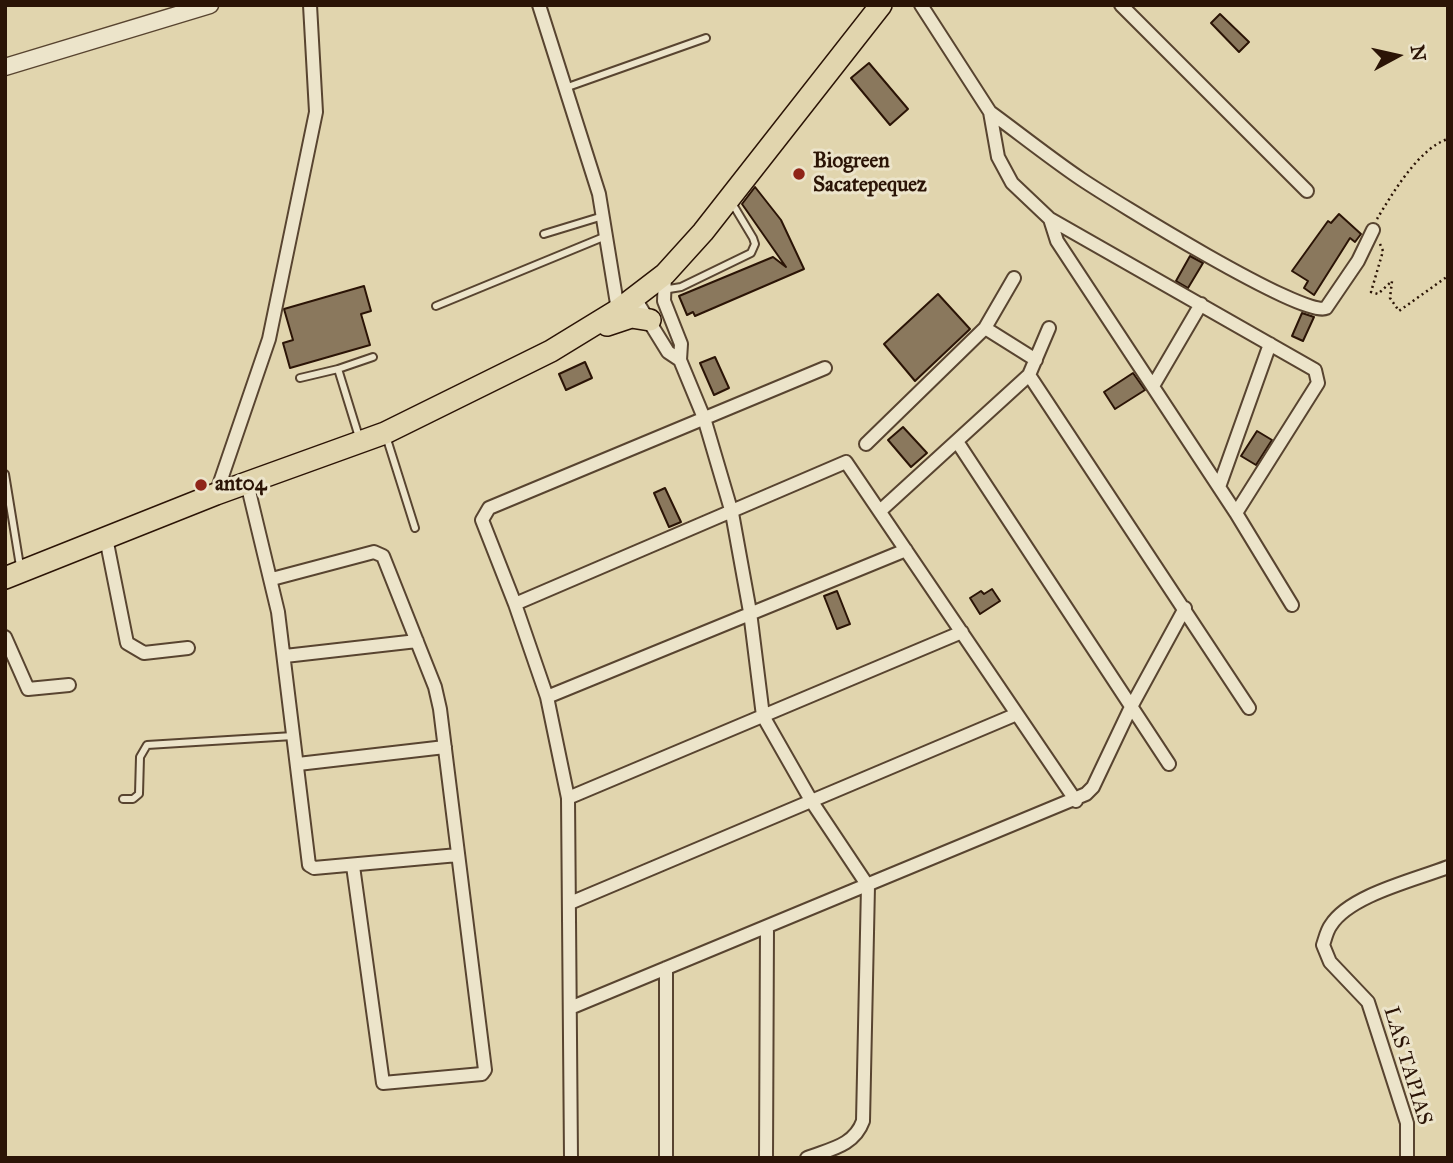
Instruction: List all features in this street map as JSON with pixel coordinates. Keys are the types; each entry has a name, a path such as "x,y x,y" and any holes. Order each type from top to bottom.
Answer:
{"main road":[{"path":"551,351 664,282 881,5"},
{"path":"13,575 216,494 385,433 621,319 655,328"}],"street":[{"path":"5,66 189,8 210,5"},
{"path":"216,494 269,339 316,112 310,5"},
{"path":"539,5 596,182 606,236 626,304 655,328 668,352 680,360"},
{"path":"921,5 990,112 1003,170 1012,184 1050,219 1315,370 1318,383 1236,513"},
{"path":"1121,5 1307,191"},
{"path":"990,112 1102,193 1277,295 1318,310 1326,308 1352,271 1373,230"},
{"path":"1050,219 1057,241 1236,513 1292,605"},
{"path":"866,444 985,328 1014,278"},
{"path":"664,282 664,301 681,344 680,360 704,418 732,513 750,612 763,716 812,802 869,886 863,1121 859,1134 849,1143 807,1158"},
{"path":"1153,386 1201,304"},
{"path":"655,328 674,328"},
{"path":"985,328 1036,360"},
{"path":"880,511 958,443 1029,375 1049,328"},
{"path":"1219,487 1270,344"},
{"path":"572,1158 568,798 547,697 482,520 489,508 825,368"},
{"path":"1029,375 1249,708"},
{"path":"958,443 1169,764"},
{"path":"515,604 846,462 1076,801"},
{"path":"247,483 272,579 285,656 309,865 314,868 353,866 458,855"},
{"path":"106,538 127,643 144,653 188,648"},
{"path":"547,697 906,550"},
{"path":"272,579 379,553 417,641 435,687 445,747 485,1070 482,1074 386,1084 381,1080 353,866"},
{"path":"570,1008 1076,801 1093,787 1131,706 1185,608"},
{"path":"568,798 962,632"},
{"path":"5,636 28,689 69,685"},
{"path":"285,656 417,641"},
{"path":"570,903 1017,713"},
{"path":"298,764 445,747"},
{"name":"LAS TAPIAS","path":"1406,1158 1408,1124 1368,1002 1330,962 1323,946 1330,926 1360,901 1448,867"},
{"path":"766,1158 767,928"},
{"path":"666,968 666,1158"}],"lane":[{"path":"564,89 706,38"},
{"path":"664,282 681,288 751,253 754,248 753,238 729,198"},
{"path":"544,234 603,216"},
{"path":"436,306 606,236"},
{"path":"300,379 373,357"},
{"path":"338,369 361,443"},
{"path":"385,433 415,528"},
{"path":"5,474 13,575"},
{"path":"122,799 133,799 139,793 140,757 147,745 295,736"}],"path":[{"path":"1448,139 1425,156 1399,182 1373,230 1383,251 1371,292 1378,294 1392,281 1390,298 1399,311 1448,276"}],"building":[{"path":"1220,14 1249,42 1239,52 1211,23"},
{"path":"869,63 908,109 890,125 851,78"},
{"path":"755,187 781,220 804,269 695,316 693,312 687,315 679,296 773,257 786,267 742,204"},
{"path":"1339,214 1361,234 1355,242 1350,238 1314,295 1304,288 1308,281 1292,271 1328,221 1331,223"},
{"path":"1190,256 1203,263 1188,288 1176,281"},
{"path":"364,286 371,311 361,314 370,345 290,368 283,343 293,340 284,309"},
{"path":"938,294 970,329 915,381 884,344"},
{"path":"1302,313 1314,317 1303,341 1292,336"},
{"path":"715,357 729,388 714,395 700,363"},
{"path":"585,362 592,378 566,390 559,374"},
{"path":"1133,373 1145,390 1115,409 1104,392"},
{"path":"903,427 927,453 911,467 888,440"},
{"path":"1257,431 1272,440 1256,465 1241,456"},
{"path":"665,488 681,522 669,527 654,493"},
{"path":"992,589 1000,601 980,614 970,598 981,591 984,594"},
{"path":"837,591 850,624 837,629 824,596"}],"place":[{"name":"Biogreen Sacatepequez","path":"799,174"},
{"name":"ant04","path":"201,485"}]}
